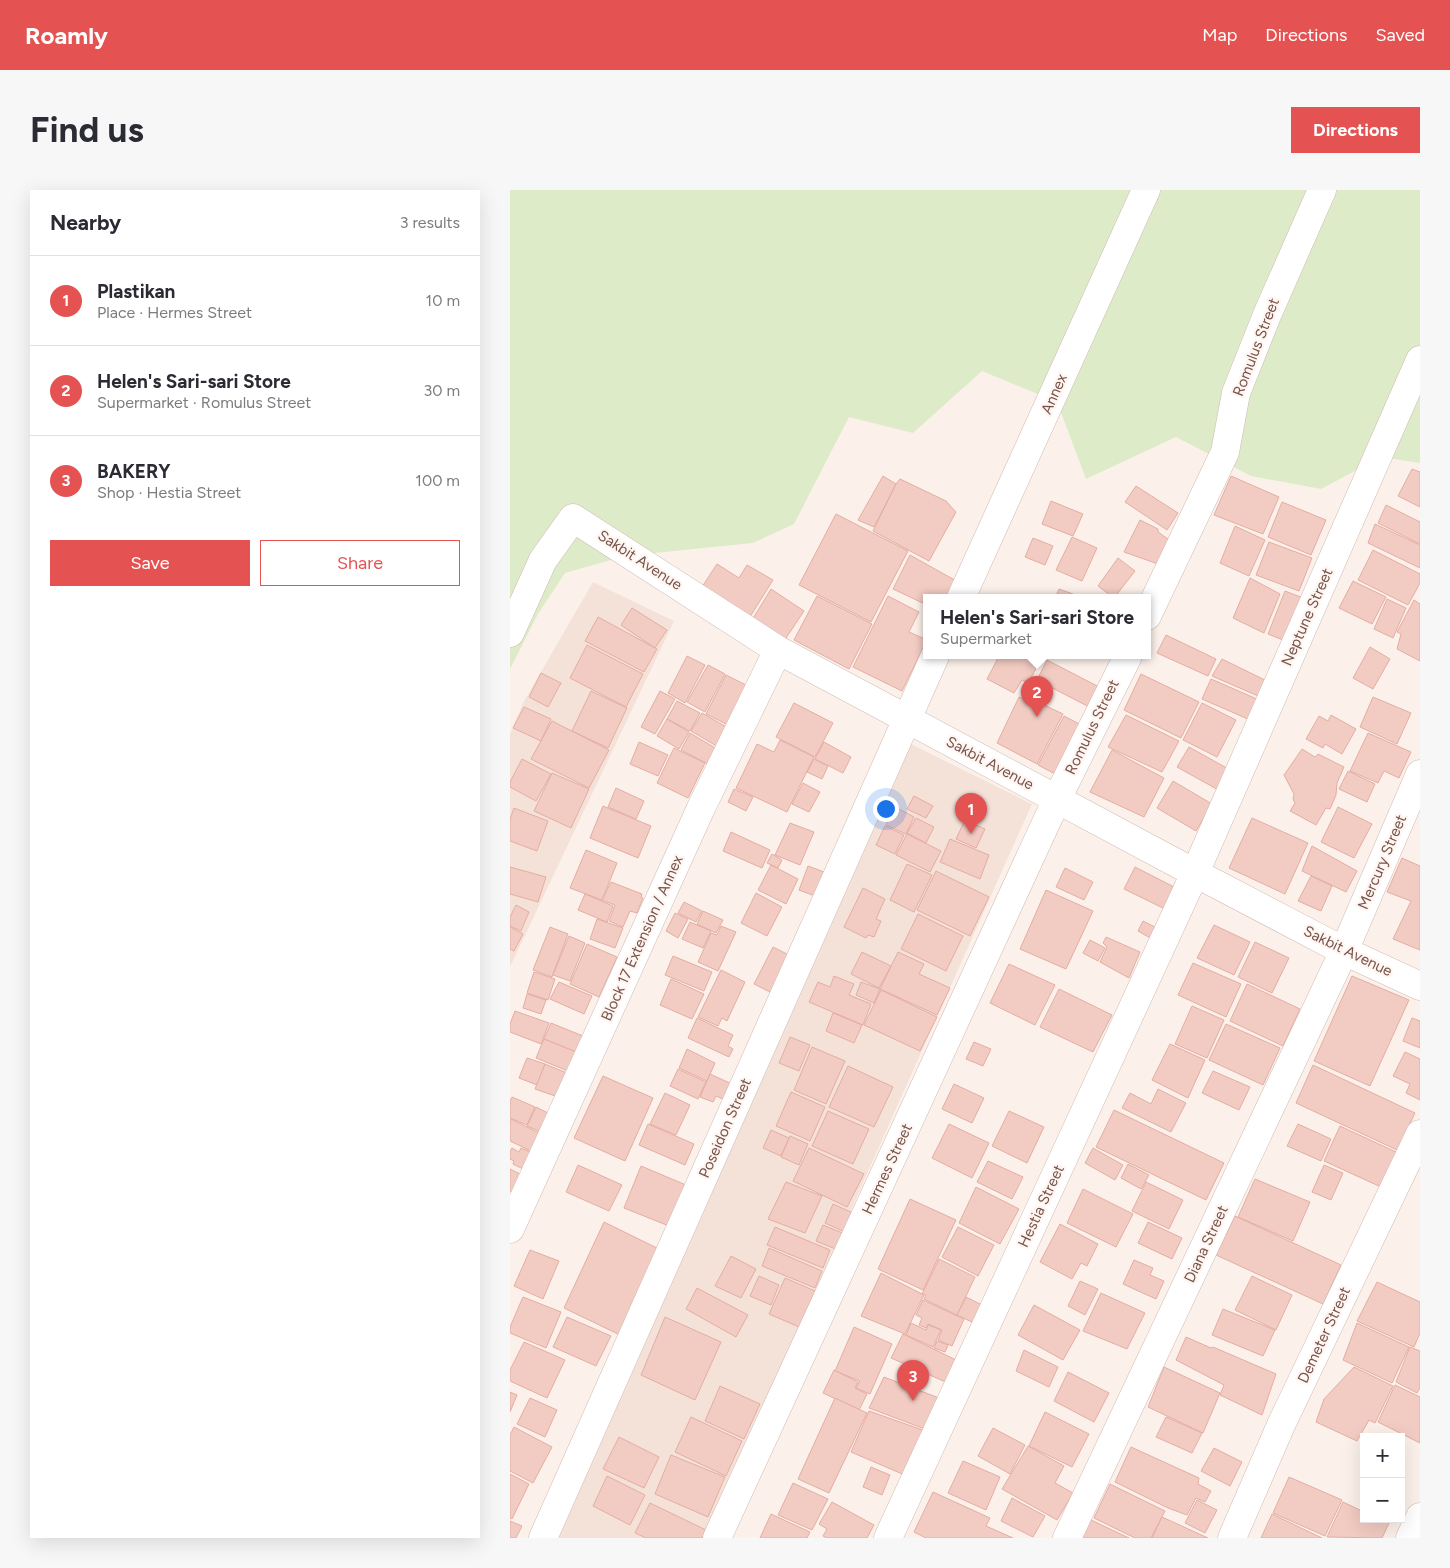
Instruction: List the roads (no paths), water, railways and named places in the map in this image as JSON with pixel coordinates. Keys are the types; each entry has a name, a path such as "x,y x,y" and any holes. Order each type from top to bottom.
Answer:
{"street":[{"name":"Annex","path":"963,594 1146,190"},
{"name":"Romulus Street","path":"1151,608 1225,452 1236,393 1267,315 1322,190"},
{"name":"Neptune Street","path":"1195,873 1420,360"},
{"name":"Sakbit Avenue","path":"510,633 544,560 573,518 778,650 1344,951 1420,986"},
{"name":"Block 17 Extension / Annex","path":"510,1229 701,808 778,650"},
{"path":"907,717 934,659"},
{"name":"Romulus Street","path":"1057,799 1127,659"},
{"name":"Poseidon Street","path":"543,1538 907,717"},
{"name":"Mercury Street","path":"1344,951 1420,774"},
{"name":"Hermes Street","path":"717,1538 1057,799"},
{"name":"Hestia Street","path":"888,1538 1195,873"},
{"name":"Diana Street","path":"1068,1538 1344,951"},
{"name":"Demeter Street","path":"1232,1538 1281,1425 1420,1134"},
{"path":"1410,1538 1420,1517"}],"place":[{"name":"Helen's Sari-sari Store","path":"1037,717"},
{"name":"Plastikan","path":"971,834"},
{"name":"BAKERY","path":"913,1401"}]}
